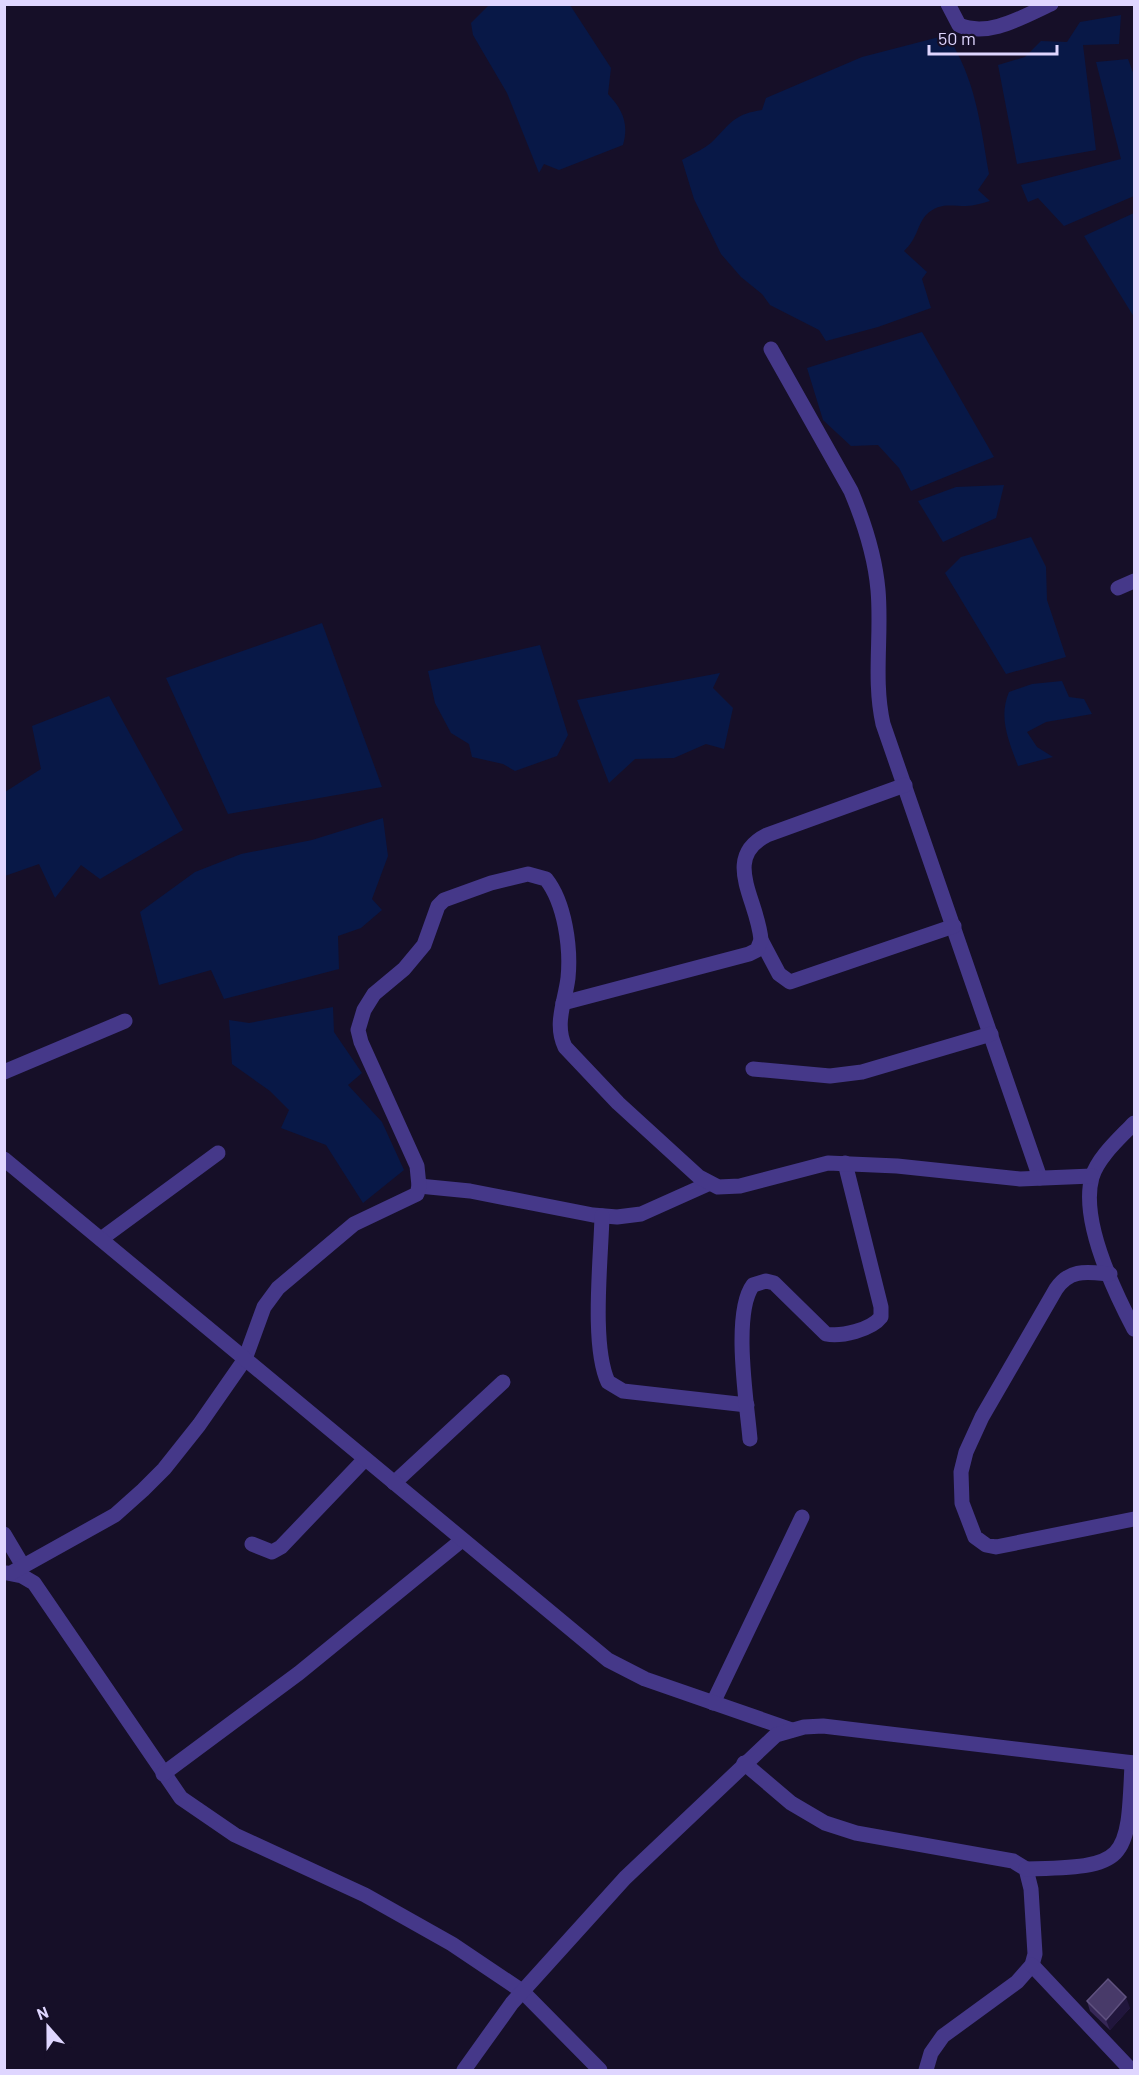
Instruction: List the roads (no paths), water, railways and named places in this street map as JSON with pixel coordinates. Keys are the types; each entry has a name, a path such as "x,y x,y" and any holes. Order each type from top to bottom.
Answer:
{"street":[{"path":"948,4 959,25 972,29 1003,25 1051,4"},
{"path":"771,349 851,491 866,531 878,588 878,704 1040,1178"},
{"path":"1118,588 1134,581"},
{"path":"905,785 767,835 750,845 742,864 761,940 779,974 790,982 954,926"},
{"path":"13,1571 115,1515 143,1490 164,1469 199,1425 245,1359 264,1307 278,1288 343,1231 376,1212 417,1194 419,1186 417,1166 365,1054 358,1030 368,1002 404,969 424,945 438,906 444,900 491,883 528,874 546,879 557,899 566,933 568,963 559,1029 561,1040 572,1055 673,1155 708,1184 728,1188 810,1166 845,1163 1005,1178 1092,1176"},
{"path":"563,1003 743,957 757,950 761,940"},
{"path":"4,1072 125,1021"},
{"path":"753,1069 830,1076 862,1072 992,1034"},
{"path":"1134,1123 1103,1158 1092,1176 1089,1202 1099,1244 1134,1329"},
{"path":"101,1239 218,1153"},
{"path":"4,1159 608,1660 645,1679 792,1730"},
{"path":"750,1439 743,1327 746,1302 753,1285 766,1281 774,1283 826,1334 841,1334 870,1326 881,1317 881,1307 845,1163"},
{"path":"419,1186 470,1191 602,1216 641,1214 708,1184"},
{"path":"602,1216 599,1317 603,1366 608,1382 622,1390 747,1405"},
{"path":"1110,1274 1083,1272 1071,1274 1056,1289 982,1417 966,1452 961,1472 962,1503 975,1537 986,1545 996,1547 1134,1519"},
{"path":"394,1483 503,1382"},
{"path":"252,1544 272,1552 281,1547 365,1460"},
{"path":"712,1703 802,1517"},
{"path":"4,1534 13,1571 34,1583 181,1798 235,1835 365,1895 452,1944 522,1991 600,2070"},
{"path":"163,1774 298,1673 462,1540"},
{"path":"464,2070 522,1991 625,1878 744,1763 776,1735 792,1730 823,1726 1133,1763 1130,1807 1124,1844 1114,1857 1093,1865 1076,1868 1026,1869 1013,1862 856,1833 825,1824 791,1803 744,1763"},
{"path":"926,2070 931,2053 943,2036 1017,1982 1032,1965 1035,1954 1031,1889 1026,1869"},
{"path":"1032,1965 1131,2070"}],"water":[{"path":"490,4 570,5 611,68 608,94 618,106 625,124 623,145 559,170 544,164 539,173 507,93 473,35 471,23"},
{"path":"1121,15 1119,44 1083,45 1096,150 1017,164 998,65 1025,57 1041,41 1067,42 1080,22"},
{"path":"947,35 965,69 976,102 989,174 978,190 990,201 969,206 936,208 923,219 904,251 927,272 922,279 931,308 878,327 826,341 819,330 770,305 762,294 741,277 721,254 694,199 682,160 708,145 735,119 762,110 766,98 862,57"},
{"path":"1128,59 1134,75 1134,196 1064,226 1038,198 1028,202 1021,185 1121,159 1096,62"},
{"path":"1134,213 1134,317 1084,236"},
{"path":"922,332 994,457 911,491 899,468 878,445 851,446 823,420 807,368"},
{"path":"1004,485 996,518 943,542 918,501 956,487"},
{"path":"1031,537 1046,567 1047,600 1066,657 1006,674 945,573 961,557"},
{"path":"322,623 382,787 228,814 166,678"},
{"path":"540,645 568,735 557,756 515,771 503,764 472,757 469,744 451,733 435,703 428,671"},
{"path":"720,673 713,688 733,708 724,749 706,744 674,758 635,759 609,783 577,700"},
{"path":"1062,681 1069,697 1084,699 1092,714 1046,722 1027,732 1037,747 1053,757 1018,766 1006,729 1005,711 1009,692 1032,684"},
{"path":"109,696 183,830 100,879 81,865 55,898 39,864 5,876 5,792 41,769 32,726"},
{"path":"383,818 388,856 372,899 382,910 361,928 338,936 339,969 224,999 211,970 159,985 140,912 195,872 241,854 312,840"},
{"path":"333,1007 334,1032 362,1073 348,1085 382,1122 404,1170 363,1203 326,1145 281,1128 289,1110 270,1091 232,1064 229,1020 249,1023"}]}
